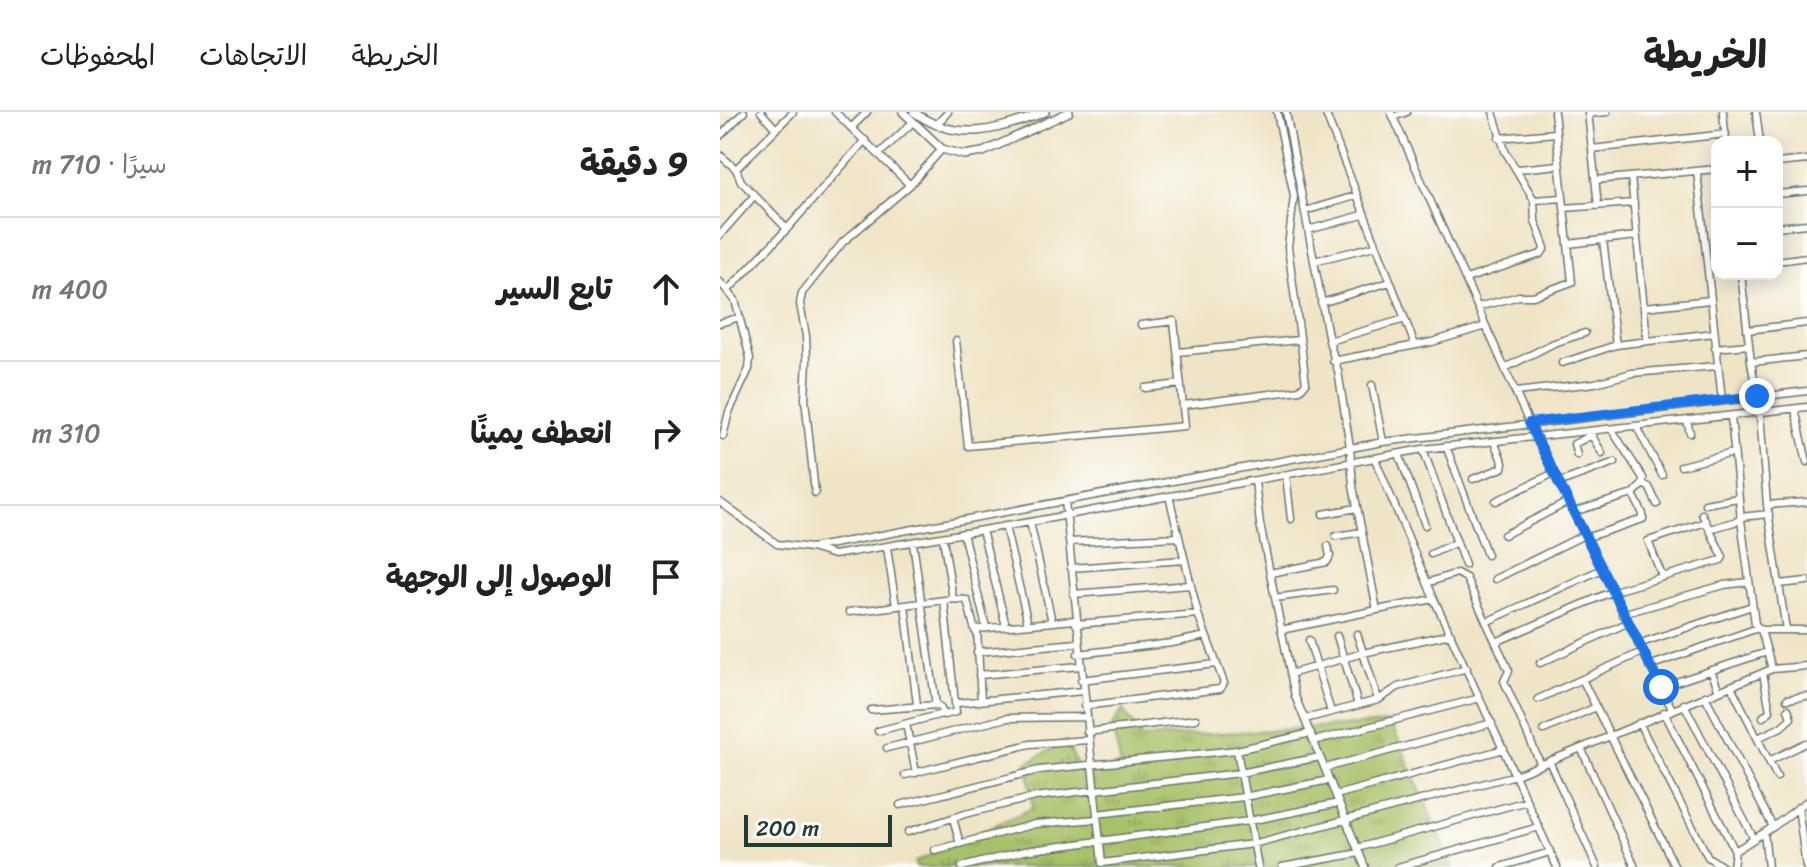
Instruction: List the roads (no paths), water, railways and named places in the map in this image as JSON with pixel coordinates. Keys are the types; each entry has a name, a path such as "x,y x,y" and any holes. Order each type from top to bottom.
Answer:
{"main road":[{"path":"903,112 958,132 982,132 1010,126 1045,112"},
{"path":"916,117 921,130 942,149 958,154 977,154 1069,112"},
{"path":"921,130 924,123 933,124"}],"street":[{"path":"720,136 744,112"},
{"path":"761,112 776,129"},
{"path":"736,169 793,112"},
{"path":"835,112 910,185"},
{"path":"851,128 867,112"},
{"path":"933,124 948,112"},
{"path":"1184,405 1300,390 1306,383 1288,247 1294,196 1277,112"},
{"path":"1286,112 1321,303 1333,361 1338,371 1357,508 1377,610"},
{"path":"1325,112 1415,345"},
{"path":"1407,112 1392,114 1426,196 1535,437 1672,709"},
{"path":"1466,279 1544,251 1535,221 1534,200 1499,138 1493,112"},
{"path":"1478,307 1519,296 1533,296 1572,282 1554,112"},
{"path":"1598,206 1588,113 1607,112"},
{"path":"1723,112 1726,136"},
{"path":"1756,112 1759,136"},
{"path":"879,154 916,117"},
{"path":"1499,138 1556,133"},
{"path":"1592,149 1711,139"},
{"path":"728,290 787,229 865,140"},
{"path":"815,493 805,399 806,336 800,298 843,242 910,185 942,149"},
{"path":"720,155 736,169 741,181 787,229"},
{"path":"1783,162 1807,160"},
{"path":"720,168 726,161"},
{"path":"1518,169 1559,165"},
{"path":"1595,180 1711,170"},
{"path":"1697,171 1722,400"},
{"path":"1631,177 1647,340"},
{"path":"1783,193 1807,191"},
{"path":"720,235 754,196"},
{"path":"1305,211 1355,196"},
{"path":"1534,200 1563,198"},
{"path":"1564,208 1634,203"},
{"path":"1308,230 1363,215"},
{"path":"1783,226 1807,224"},
{"path":"1568,244 1636,236"},
{"path":"1603,240 1616,345"},
{"path":"1314,261 1375,246"},
{"path":"1783,260 1807,257"},
{"path":"1742,280 1757,396"},
{"path":"720,282 728,290 740,317 748,345 749,369 729,412 723,436"},
{"path":"1321,303 1390,282"},
{"path":"1644,307 1710,300"},
{"path":"720,323 740,317"},
{"path":"1329,341 1405,319"},
{"path":"956,341 968,446 1185,426 1174,321 1141,325"},
{"path":"1747,330 1807,323"},
{"path":"1333,361 1415,345 1486,326"},
{"path":"1505,368 1554,343 1585,333"},
{"path":"1562,363 1616,345 1714,333"},
{"path":"1178,352 1299,340"},
{"path":"1715,348 1749,345"},
{"path":"1751,362 1807,356"},
{"path":"1515,392 1595,383 1632,373 1717,366"},
{"path":"1145,388 1181,384"},
{"path":"1372,385 1383,442"},
{"path":"811,548 1350,447 1807,391"},
{"path":"720,502 777,544 811,548 834,555 943,538 1423,449 1807,407"},
{"path":"1795,409 1807,462"},
{"path":"1760,414 1767,505 1786,630"},
{"path":"1731,417 1748,582 1752,606 1772,669"},
{"path":"1687,421 1690,433"},
{"path":"1637,427 1662,475"},
{"path":"1573,512 1633,494 1643,484 1643,478 1612,430"},
{"path":"1591,433 1602,453"},
{"path":"1577,455 1574,444 1591,433"},
{"path":"1473,479 1502,468 1503,463 1494,442"},
{"path":"1446,446 1487,555"},
{"path":"1423,449 1465,565"},
{"path":"1681,466 1733,453"},
{"path":"1399,454 1425,525"},
{"path":"1375,459 1434,599 1557,867"},
{"path":"1558,483 1615,462"},
{"path":"1496,501 1554,473"},
{"path":"1286,475 1291,519"},
{"path":"1255,481 1290,674 1365,867"},
{"path":"1643,484 1649,487 1657,504"},
{"path":"1495,579 1584,537 1643,519 1633,494"},
{"path":"1084,706 1220,689 1224,683 1198,614 1169,496"},
{"path":"1705,504 1738,498"},
{"path":"1065,501 1078,654 1102,865 1253,844 1516,775 1772,669 1807,666"},
{"path":"1504,535 1568,502"},
{"path":"1767,505 1807,502"},
{"path":"1323,514 1357,508"},
{"path":"1710,529 1769,514"},
{"path":"1496,642 1611,592 1723,559 1704,518 1648,541 1662,576"},
{"path":"1030,522 1052,622"},
{"path":"1005,526 1028,624"},
{"path":"982,530 1006,626"},
{"path":"1336,536 1362,532"},
{"path":"963,533 986,627"},
{"path":"1069,542 1178,537"},
{"path":"943,538 953,599"},
{"path":"832,542 834,555"},
{"path":"1431,554 1457,542"},
{"path":"913,543 936,705"},
{"path":"1270,573 1327,562 1330,556 1328,546"},
{"path":"887,548 896,606"},
{"path":"1071,568 1184,560"},
{"path":"1486,622 1600,570"},
{"path":"1427,583 1457,573 1464,575 1509,671 1504,681 1541,765"},
{"path":"1779,584 1807,581"},
{"path":"1622,614 1724,585 1748,582"},
{"path":"1073,594 1190,585"},
{"path":"1275,598 1333,590"},
{"path":"849,612 953,599 967,600 978,594"},
{"path":"1281,630 1434,599"},
{"path":"967,600 975,631 981,701"},
{"path":"878,731 956,712 944,601"},
{"path":"905,605 917,705"},
{"path":"1638,644 1752,606"},
{"path":"975,631 986,627 1198,614"},
{"path":"1540,663 1627,623"},
{"path":"1649,666 1760,629 1807,630"},
{"path":"1357,634 1378,700"},
{"path":"1290,674 1363,653 1451,634"},
{"path":"1078,654 1206,636"},
{"path":"1337,636 1358,705"},
{"path":"1309,640 1331,712"},
{"path":"977,652 1077,643"},
{"path":"1538,699 1642,652"},
{"path":"1661,687 1767,652"},
{"path":"1081,680 1216,664"},
{"path":"979,675 1080,666"},
{"path":"1305,719 1378,700 1398,687 1467,668"},
{"path":"1711,670 1719,691"},
{"path":"1763,673 1770,711 1763,717"},
{"path":"1582,679 1675,867"},
{"path":"1731,686 1777,777"},
{"path":"957,703 1083,691"},
{"path":"1705,696 1773,827"},
{"path":"1787,699 1807,696"},
{"path":"1314,741 1480,698"},
{"path":"1684,704 1754,839"},
{"path":"871,710 936,705 942,714"},
{"path":"1544,730 1596,707"},
{"path":"1758,738 1787,722 1791,718 1788,709"},
{"path":"1664,712 1735,851 1733,867"},
{"path":"887,748 1007,718 1086,717"},
{"path":"1087,732 1196,719"},
{"path":"1325,768 1492,723"},
{"path":"1639,723 1708,857 1723,867"},
{"path":"906,724 916,773"},
{"path":"900,805 1039,770 1237,750 1311,733"},
{"path":"905,775 1024,745 1088,740"},
{"path":"1769,761 1806,743"},
{"path":"1581,748 1635,867"},
{"path":"962,867 1024,851 1249,821 1337,799 1504,749"},
{"path":"1237,750 1258,867"},
{"path":"908,832 1041,796 1240,773 1320,757"},
{"path":"1549,761 1597,867"},
{"path":"935,850 1040,823 1244,797 1329,780"},
{"path":"1282,867 1358,850 1527,801"},
{"path":"1735,851 1807,801"},
{"path":"1798,807 1804,820 1806,867"},
{"path":"953,818 960,844"},
{"path":"1398,867 1539,827"},
{"path":"1764,833 1768,867"},
{"path":"1500,867 1550,852"}]}
